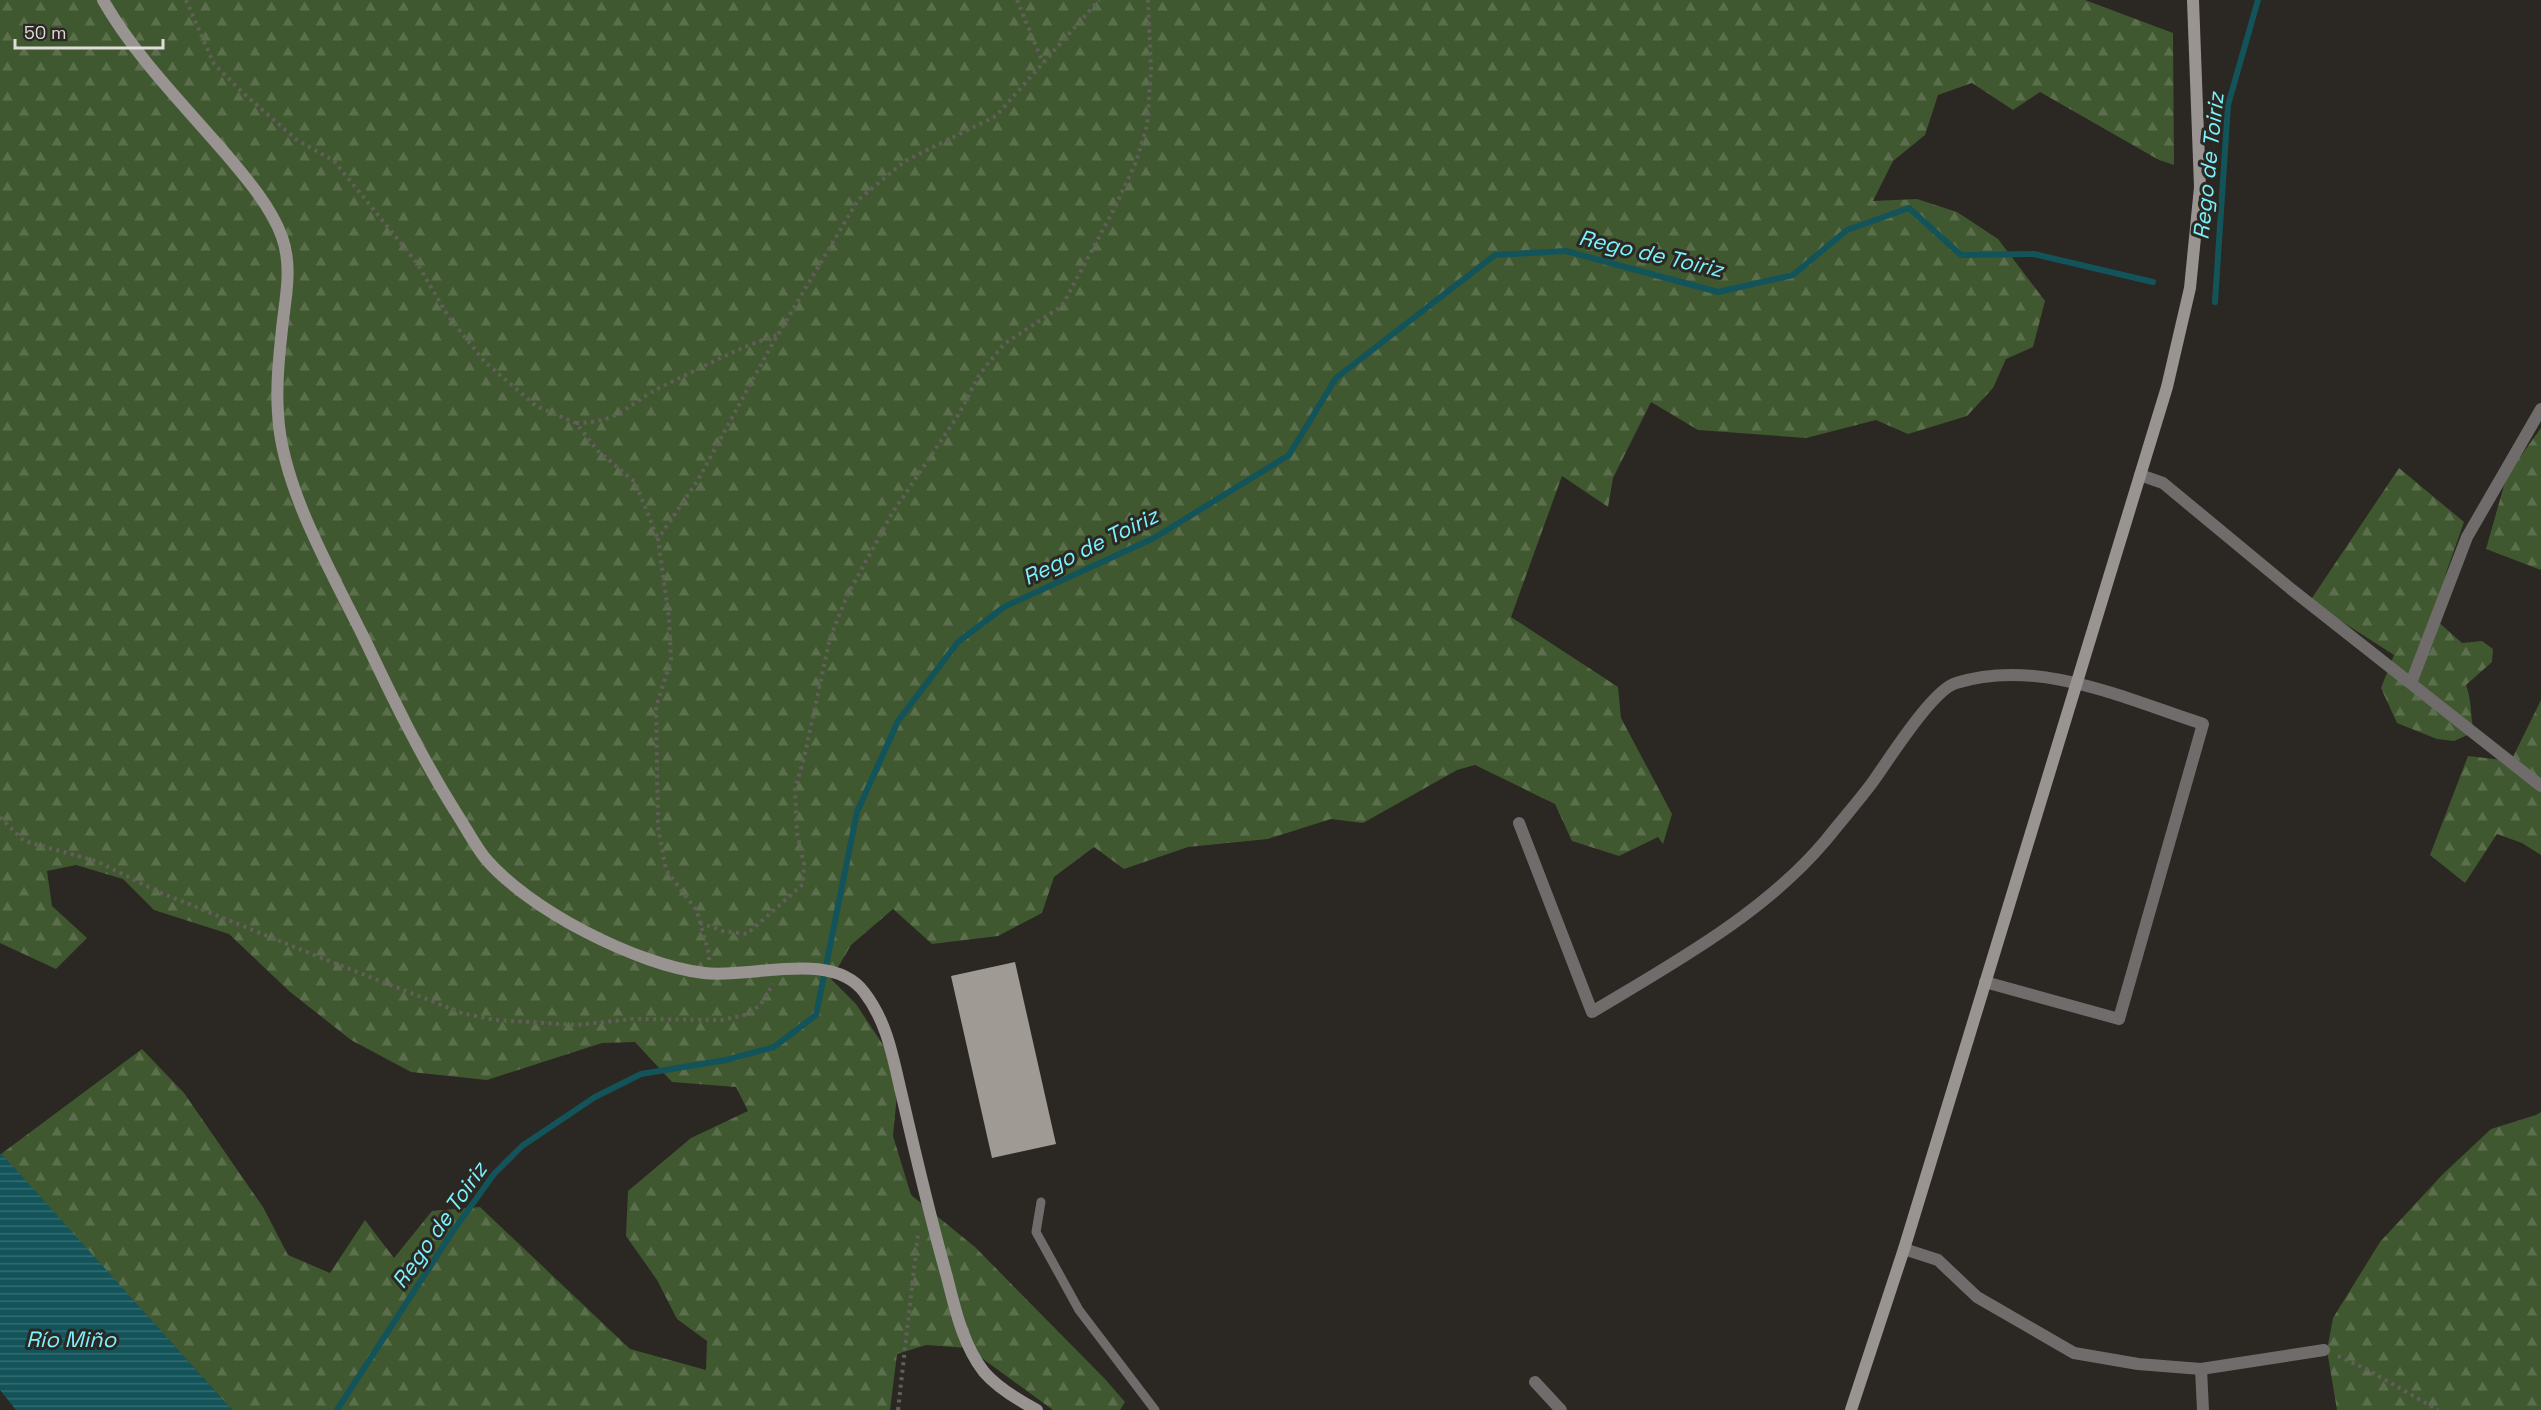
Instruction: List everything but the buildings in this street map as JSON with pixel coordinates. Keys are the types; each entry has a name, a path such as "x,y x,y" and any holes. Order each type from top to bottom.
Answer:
{"street":[{"path":"104,0 113,17 167,86 241,171 283,238 289,269 282,331 278,415 284,451 308,522 421,758 484,857 513,886 552,912 614,945 666,964 706,974 780,971 799,967 824,970 853,981 866,994 887,1031 929,1212 962,1332 985,1373 1037,1410"},
{"path":"1851,1410 1904,1249 2167,387 2190,288 2200,187 2193,0"},
{"path":"2411,683 2467,537 2541,409"},
{"path":"2140,475 2163,483 2291,589 2541,786"},
{"path":"1518,823 1592,1012 1679,960 1774,892 1824,843 1930,704 1954,683 2002,675 2030,674 2076,684 2203,724 2119,1019 1985,982"},
{"path":"1904,1249 1938,1260 1977,1297 2074,1353 2138,1364 2201,1369 2324,1350"},
{"path":"2201,1369 2203,1410"},
{"path":"1535,1382 1561,1410"}],"lane":[{"path":"1041,1202 1036,1232 1046,1251 1079,1310 1155,1410"}],"path":[{"path":"186,0 214,64 297,140 334,161 417,263 448,316 484,361 536,406 576,423 598,423 615,416 661,387 778,335"},
{"path":"1017,0 1043,63"},
{"path":"658,539 698,480 778,335 858,200 905,161 996,116 1099,0"},
{"path":"699,922 723,931 747,934 803,884 804,864 797,833 795,789 830,638 847,596 891,515 959,414 979,375 1004,344 1062,306 1113,211 1136,162 1147,126 1151,69 1148,0"},
{"path":"576,423 598,451 634,482 658,539 669,618 671,660 656,707 658,827 666,870 697,911 710,954 706,974"},
{"path":"0,817 24,842 96,861 159,892 334,963 462,1012 495,1020 576,1025 631,1019 722,1020 749,1014 760,1004 780,971"},
{"path":"898,1410 919,1223"},
{"path":"2324,1350 2368,1370 2438,1410"}],"green space":[{"path":"0,0 2085,0 2173,33 2174,165 2159,160 2040,92 2013,110 1972,83 1938,95 1925,135 1893,161 1873,201 1917,199 1957,212 1998,239 2045,301 2033,347 2006,359 1993,388 1967,416 1908,434 1876,420 1806,438 1698,430 1651,402 1613,478 1608,507 1562,476 1511,617 1618,687 1621,718 1672,814 1663,844 1658,837 1619,856 1572,841 1555,804 1475,765 1457,770 1363,823 1331,819 1268,839 1188,847 1124,869 1094,847 1054,877 1042,913 998,936 932,944 893,909 851,945 831,979 856,1004 887,1051 897,1094 893,1136 911,1195 975,1247 1105,1379 1125,1402 1120,1410 1053,1410 968,1348 926,1345 897,1354 890,1410 232,1410 1,1154 142,1049 184,1093 263,1207 288,1255 330,1273 365,1220 394,1258 432,1211 480,1207 630,1349 706,1370 707,1341 677,1319 657,1280 626,1236 628,1191 691,1138 748,1111 736,1087 672,1082 635,1042 602,1043 487,1080 411,1072 351,1040 289,991 229,934 154,910 123,879 76,865 47,871 52,906 87,938 56,969 0,943"},
{"path":"2541,428 2541,570 2486,549 2507,475"},
{"path":"2399,468 2464,522 2446,573 2435,619 2462,643 2482,641 2493,649 2492,662 2466,685 2474,732 2454,741 2437,739 2397,723 2381,688 2394,655 2310,601"},
{"path":"2541,700 2541,855 2522,843 2497,834 2465,883 2430,855 2468,756 2511,761"},
{"path":"2541,1112 2541,1410 2337,1410 2327,1350 2333,1318 2380,1242 2442,1175 2491,1129"}],"water":[{"name":"Río Miño","path":"0,1153 232,1410 16,1410 0,1390"}],"waterway":[{"name":"Rego de Toiriz","path":"2215,302 2228,105 2258,0"},
{"name":"Rego de Toiriz","path":"337,1410 453,1231 494,1174 522,1146 595,1097 641,1074 726,1060 774,1047 816,1015 857,812 898,721 958,642 1004,607 1154,538 1289,455 1336,378 1495,255 1566,251 1718,292 1793,275 1847,230 1909,208 1961,255 2034,254 2153,282"}]}
